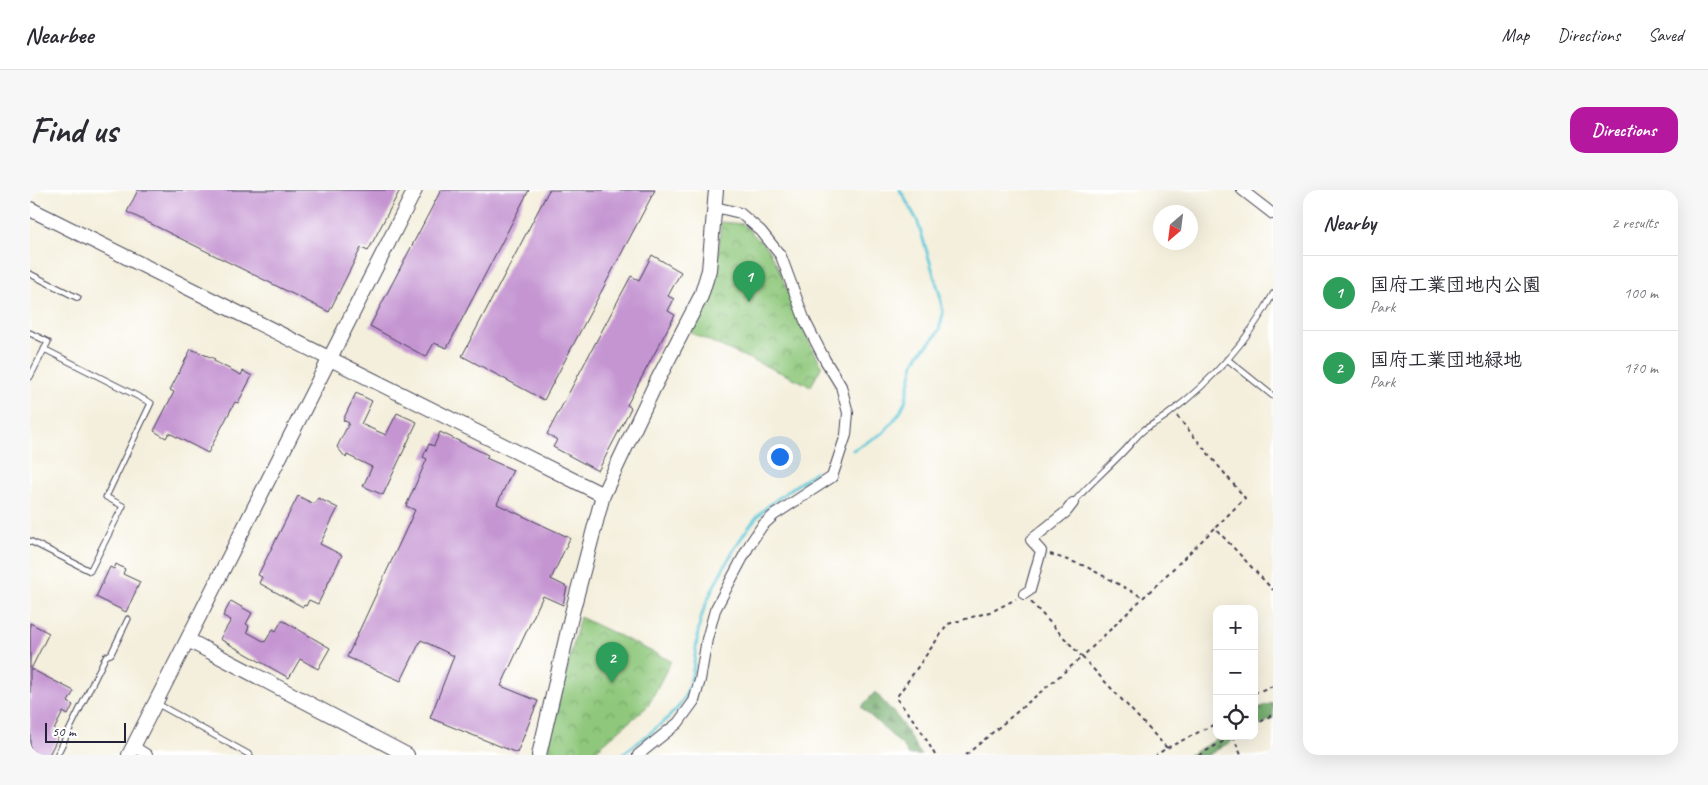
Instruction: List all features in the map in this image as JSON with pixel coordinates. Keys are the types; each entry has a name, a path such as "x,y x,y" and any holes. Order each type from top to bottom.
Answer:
{"street":[{"path":"147,755 131,750 415,190"},
{"path":"539,755 602,495 654,387 701,296 709,270 716,190"},
{"path":"1242,190 1273,214"},
{"path":"638,755 678,723 694,701 715,610 750,544 762,526 774,515 832,477 846,435 848,413 841,386 805,321 781,256 761,231 740,213 715,207"},
{"path":"30,209 602,495"},
{"path":"1024,594 1030,590 1041,551 1031,540 1066,512 1073,503"},
{"path":"188,640 407,755"}],"lane":[{"path":"30,274 78,298"},
{"path":"1073,503 1134,439 1173,411 1228,359 1264,312 1273,294"},
{"path":"30,333 48,342 30,377"},
{"path":"30,541 90,571 123,506 106,497 151,403 44,349"},
{"path":"1228,359 1273,396"},
{"path":"57,755 106,656 110,654 128,619"},
{"path":"156,702 250,755"}],"path":[{"path":"966,755 1082,657 1142,597 1216,528 1244,498 1173,411"},
{"path":"1216,528 1273,590"},
{"path":"1041,551 1085,566 1142,597"},
{"path":"936,755 920,727 896,698 948,624 993,611 1024,594 1167,748"},
{"path":"1258,692 1273,686"},
{"path":"1258,723 1273,714"},
{"path":"1156,755 1213,725"},
{"path":"1200,755 1226,740"},
{"path":"1235,740 1241,755"}],"green space":[{"path":"721,222 743,224 767,248 777,265 806,336 822,366 811,386 691,333 717,270"},
{"path":"580,617 671,661 648,706 590,755 546,755"},
{"path":"875,692 898,718 921,755 908,755 904,747 861,707"},
{"path":"1273,703 1273,718 1258,727 1258,708"},
{"path":"1216,740 1234,740 1208,755 1189,755"}],"building":[{"path":"138,190 400,190 368,251 361,248 329,312 127,212"},
{"path":"441,190 529,190 447,348 434,343 426,357 370,326"},
{"path":"549,190 655,190 544,400 462,356"},
{"path":"652,255 681,272 668,296 674,299 668,311 675,315 627,405 631,408 598,471 553,447 557,440 547,434 631,276 639,280"},
{"path":"191,349 215,359 214,361 241,375 243,371 252,376 238,403 235,402 208,453 169,433 166,438 154,431 174,392 170,390"},
{"path":"356,393 372,401 361,424 386,435 397,413 417,422 383,495 363,486 372,467 347,455 346,458 337,447 349,423 343,420"},
{"path":"440,432 488,455 486,458 513,470 497,504 570,538 551,579 567,587 563,605 543,596 501,686 538,701 517,753 430,718 454,656 421,640 401,681 347,657 415,510 406,506 427,459 423,457 429,444 434,446"},
{"path":"298,496 314,504 318,498 338,508 320,544 342,555 318,604 309,600 306,606 304,605 303,607 259,583 262,577 258,575"},
{"path":"116,564 125,569 123,574 140,582 126,612 96,597 110,567 114,569"},
{"path":"231,601 252,613 246,624 249,626 247,632 265,642 273,629 276,631 282,620 330,648 318,669 300,659 289,678 220,639 231,620 223,616"},
{"path":"30,623 49,633 31,669 74,691 68,702 73,705 68,715 63,712 52,734 58,737 49,755 30,755"}],"waterway":[{"path":"853,450 883,433 899,414 905,402 914,363 939,330 943,314 940,295 917,220 900,190"},
{"path":"621,755 662,723 681,703 692,674 698,632 704,610 727,562 747,530 766,508 815,472"}],"place":[{"name":"国府工業団地内公園","path":"749,302"},
{"name":"国府工業団地緑地","path":"612,683"}]}
